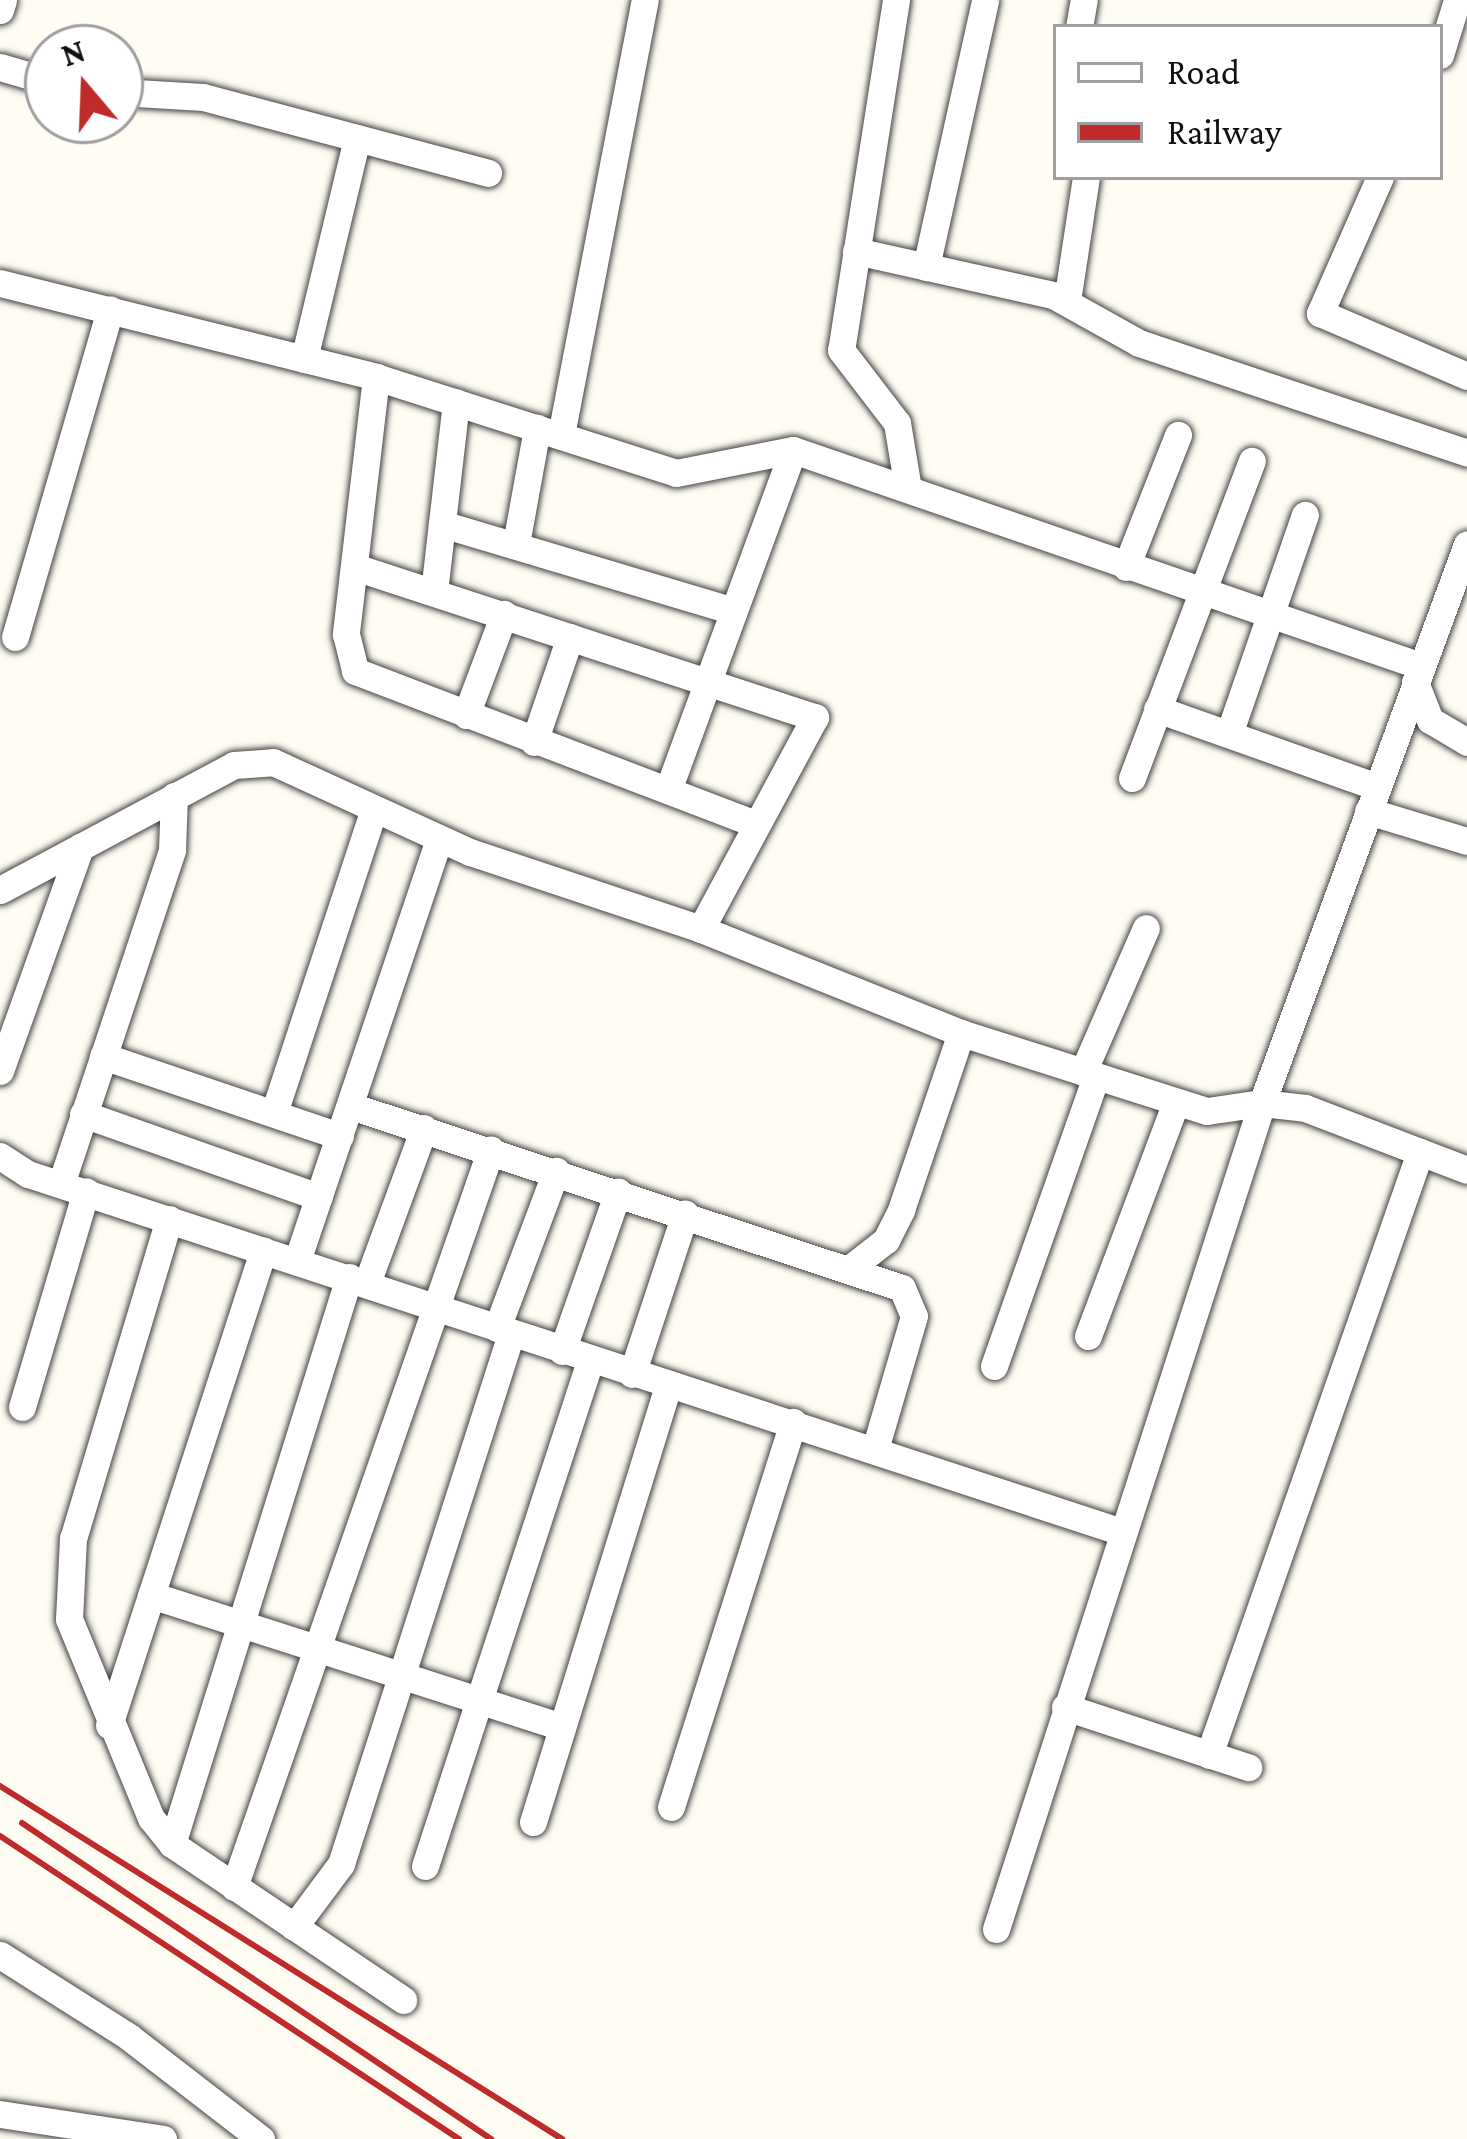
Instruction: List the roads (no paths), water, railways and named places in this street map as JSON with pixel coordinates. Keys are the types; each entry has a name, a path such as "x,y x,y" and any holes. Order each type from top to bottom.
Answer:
{"street":[{"path":"0,10 3,0"},
{"path":"516,544 549,431 644,0"},
{"path":"896,0 842,362 897,423 908,489"},
{"path":"926,267 985,0"},
{"path":"1443,45 1457,0"},
{"path":"144,92 175,91 488,173"},
{"path":"304,359 357,138"},
{"path":"1067,301 1086,180"},
{"path":"1379,180 1320,313 1467,376"},
{"path":"856,251 1067,301 1139,343 1467,453"},
{"path":"0,283 376,376 696,475 793,450 1268,613 1418,674"},
{"path":"15,637 110,310"},
{"path":"376,376 346,644 355,671 755,824"},
{"path":"434,592 456,402"},
{"path":"1126,567 1178,435"},
{"path":"668,790 705,678 793,450"},
{"path":"1132,778 1252,460"},
{"path":"1229,734 1304,515"},
{"path":"442,524 733,611"},
{"path":"996,1929 1262,1103 1467,544"},
{"path":"355,567 815,717 701,929"},
{"path":"466,715 504,614"},
{"path":"534,742 570,637"},
{"path":"1418,674 1430,720 1467,742"},
{"path":"1157,709 1229,734 1467,841"},
{"path":"0,890 174,796 255,760 439,839 701,929 962,1033 1207,1111 1262,1103 1305,1108 1467,1170"},
{"path":"22,1406 74,1188 83,1114 172,850 174,796"},
{"path":"274,1113 373,812"},
{"path":"297,1261 439,839"},
{"path":"0,1071 80,848"},
{"path":"994,1366 1089,1074 1146,928"},
{"path":"849,1269 886,1240 901,1210 962,1033"},
{"path":"104,1056 340,1136"},
{"path":"1088,1336 1176,1102"},
{"path":"351,1106 902,1288 915,1309 875,1449"},
{"path":"83,1114 319,1198"},
{"path":"172,1844 237,1620 358,1280 424,1128"},
{"path":"235,1887 431,1304 491,1149"},
{"path":"1209,1755 1420,1152"},
{"path":"0,1156 11,1168 1122,1532"},
{"path":"294,1927 341,1864 556,1171"},
{"path":"562,1351 618,1192"},
{"path":"632,1374 685,1214"},
{"path":"169,1220 65,1571 69,1619 110,1725 172,1844 403,2000"},
{"path":"110,1725 263,1250"},
{"path":"425,1866 590,1361"},
{"path":"533,1822 557,1725 668,1385"},
{"path":"671,1807 793,1422"},
{"path":"151,1595 557,1725"},
{"path":"1065,1707 1248,1767"},
{"path":"0,1955 129,2037 261,2139"},
{"path":"0,2114 163,2139"}],"railway":[{"path":"0,1786 562,2139"},
{"path":"22,1823 491,2139"},
{"path":"0,1836 459,2139"}]}
